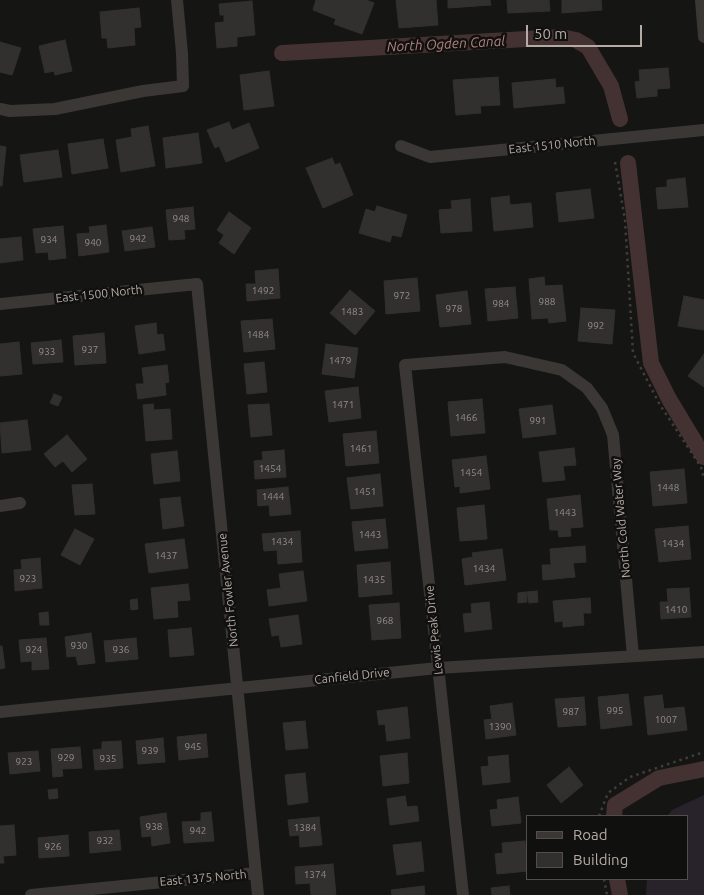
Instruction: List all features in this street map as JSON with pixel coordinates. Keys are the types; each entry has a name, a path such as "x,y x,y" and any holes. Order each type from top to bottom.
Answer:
{"street":[{"path":"0,109 10,112 55,109 143,91 182,86 182,53 177,0"},
{"path":"701,0 704,37"},
{"name":"East 1510 North","path":"401,146 430,158 704,130"},
{"name":"East 1500 North","path":"0,304 197,284"},
{"name":"North Fowler Avenue","path":"197,284 258,895"},
{"name":"North Cold Water Way","path":"405,365 505,358 562,370 587,388 602,408 613,434 633,656"},
{"name":"Lewis Peak Drive","path":"405,365 463,895"},
{"path":"0,506 20,503"},
{"name":"Canfield Drive","path":"0,712 438,668 704,652"},
{"name":"East 1375 North","path":"31,895 57,894 255,873"}],"path":[{"path":"615,162 625,220 633,353 660,405 701,467 704,478"},
{"path":"599,815 608,793 630,777 704,752"},
{"path":"604,880 607,895"}],"shaded area":[{"path":"704,795 704,895 646,895 647,880 689,880 689,815 668,815 672,810"}],"building":[{"path":"316,0 366,0 374,3 362,34 334,24 336,19 313,10"},
{"path":"396,0 436,0 438,25 399,28"},
{"path":"448,0 490,0 491,5 448,8"},
{"path":"507,0 549,0 550,11 508,13"},
{"path":"562,0 601,0 602,10 562,13"},
{"path":"252,1 255,35 237,37 237,46 217,48 215,23 224,22 224,15 220,15 219,4"},
{"path":"139,8 141,27 134,28 135,45 108,48 107,38 102,38 100,12"},
{"path":"65,40 72,71 55,75 54,71 45,73 39,46"},
{"path":"0,42 21,48 12,75 0,72"},
{"path":"668,68 670,88 657,89 657,96 637,98 635,82 640,81 639,70"},
{"path":"269,71 274,106 244,110 240,75"},
{"path":"498,77 500,105 480,106 481,113 456,115 453,80"},
{"path":"555,79 556,88 563,87 565,103 514,108 512,83"},
{"path":"229,122 232,130 249,123 259,148 226,162 219,146 215,148 207,130"},
{"path":"148,126 155,166 121,172 116,140 132,137 131,129"},
{"path":"198,133 202,163 166,168 163,138"},
{"path":"103,139 108,168 72,174 68,144"},
{"path":"0,146 6,147 2,186 0,186"},
{"path":"58,150 62,177 24,182 20,155"},
{"path":"332,158 335,165 340,163 353,195 323,208 306,168"},
{"path":"685,178 688,207 658,209 656,188 667,187 667,180"},
{"path":"590,189 594,218 559,222 556,193"},
{"path":"509,196 510,205 531,203 533,227 494,231 491,198"},
{"path":"470,199 472,231 441,233 439,210 452,209 451,201"},
{"path":"377,206 407,215 401,237 392,235 390,242 359,233 366,209 375,212"},
{"path":"193,207 195,229 184,230 185,239 169,240 166,210"},
{"path":"229,212 251,228 234,254 219,243 224,235 217,230"},
{"path":"106,225 109,252 79,256 77,234 90,233 89,227"},
{"path":"63,226 66,258 49,260 48,252 36,253 33,229"},
{"path":"152,227 155,247 125,251 122,231"},
{"path":"21,237 23,260 0,263 0,239"},
{"path":"278,269 280,298 247,301 246,284 256,284 255,271"},
{"path":"544,277 545,286 562,285 566,321 549,323 548,318 532,319 529,279"},
{"path":"417,278 420,311 386,314 384,281"},
{"path":"515,287 518,318 488,321 485,289"},
{"path":"350,290 375,311 355,335 330,313"},
{"path":"467,291 471,324 440,327 436,295"},
{"path":"684,296 704,300 704,330 678,326"},
{"path":"581,308 615,310 612,344 578,341"},
{"path":"272,319 275,349 244,352 241,321"},
{"path":"156,323 157,335 163,334 165,350 139,354 135,326"},
{"path":"104,333 106,363 75,365 73,336"},
{"path":"61,340 63,362 33,364 31,343"},
{"path":"19,342 22,374 0,376 0,344"},
{"path":"326,344 358,348 354,378 322,374"},
{"path":"704,354 704,387 688,376"},
{"path":"264,362 267,392 247,394 244,364"},
{"path":"167,365 169,382 165,383 166,395 138,399 136,384 144,384 142,368"},
{"path":"358,387 361,418 329,422 325,391"},
{"path":"54,394 62,397 58,406 50,403"},
{"path":"482,399 485,433 451,436 448,402"},
{"path":"153,404 154,410 170,409 172,439 146,441 143,405"},
{"path":"269,404 272,435 251,437 248,405"},
{"path":"552,405 556,434 523,438 519,409"},
{"path":"27,420 31,450 2,453 0,423"},
{"path":"376,431 379,463 346,466 343,434"},
{"path":"67,435 87,459 72,472 63,461 55,467 44,454"},
{"path":"574,448 576,465 563,466 565,480 543,482 539,452"},
{"path":"284,450 286,477 255,479 254,461 263,460 262,452"},
{"path":"177,451 180,481 154,484 151,454"},
{"path":"486,456 490,489 460,493 460,486 455,487 452,460"},
{"path":"684,469 687,503 653,506 650,472"},
{"path":"380,474 383,506 351,509 347,478"},
{"path":"92,484 95,514 75,515 72,485"},
{"path":"288,487 291,514 270,516 269,505 258,506 257,490"},
{"path":"580,495 583,527 570,528 571,536 559,537 558,530 550,530 547,499"},
{"path":"180,497 184,526 163,529 160,499"},
{"path":"484,505 487,539 460,541 457,508"},
{"path":"385,519 388,548 355,551 352,522"},
{"path":"688,526 691,559 659,562 655,529"},
{"path":"75,529 94,539 80,565 61,555"},
{"path":"300,531 302,562 278,564 277,550 264,551 262,534"},
{"path":"184,539 188,568 149,573 145,544"},
{"path":"585,546 586,562 573,563 575,577 543,580 542,565 551,565 550,549"},
{"path":"502,549 506,580 465,585 462,559 473,557 472,553"},
{"path":"40,558 42,588 15,591 14,570 22,569 21,560"},
{"path":"390,562 392,594 359,597 357,565"},
{"path":"303,571 307,601 269,606 267,590 281,588 279,574"},
{"path":"188,584 190,600 177,601 178,617 154,619 151,588"},
{"path":"689,588 691,617 661,619 660,602 668,602 667,589"},
{"path":"537,591 538,602 529,603 527,592"},
{"path":"526,592 527,602 518,603 518,593"},
{"path":"590,598 591,613 583,613 584,625 563,627 563,621 555,622 553,601"},
{"path":"137,599 138,609 131,610 130,600"},
{"path":"489,602 492,629 465,632 463,614 472,613 471,604"},
{"path":"399,603 401,638 372,640 369,605"},
{"path":"48,612 49,625 40,625 39,613"},
{"path":"298,615 302,644 281,647 279,635 272,636 269,619"},
{"path":"191,628 194,655 170,657 168,630"},
{"path":"91,633 95,663 78,665 76,656 67,657 65,637"},
{"path":"46,638 49,669 32,670 32,661 21,662 19,640"},
{"path":"136,638 138,659 106,662 104,641"},
{"path":"0,646 2,646 5,668 0,669"},
{"path":"628,694 632,725 601,729 598,697"},
{"path":"662,695 664,709 684,707 687,730 648,735 644,697"},
{"path":"584,697 586,725 558,727 555,699"},
{"path":"512,703 516,735 486,739 484,720 492,719 490,706"},
{"path":"407,707 410,738 387,741 385,724 379,725 377,711"},
{"path":"305,721 308,748 286,750 283,723"},
{"path":"206,734 208,757 179,760 177,737"},
{"path":"163,738 165,762 138,764 136,741"},
{"path":"121,741 123,768 95,770 93,750 102,749 102,742"},
{"path":"80,747 82,768 62,769 63,776 53,777 51,749"},
{"path":"38,751 40,771 10,774 8,753"},
{"path":"407,753 409,783 383,786 380,756"},
{"path":"508,755 510,782 483,785 481,767 489,766 488,757"},
{"path":"569,767 583,785 561,803 547,785"},
{"path":"305,773 308,802 288,805 285,775"},
{"path":"57,789 58,798 49,799 48,790"},
{"path":"405,796 407,807 417,806 419,821 390,825 387,799"},
{"path":"518,797 521,823 492,826 490,810 498,809 497,800"},
{"path":"211,812 214,841 184,843 182,822 201,821 201,813"},
{"path":"166,813 170,843 152,846 151,836 142,837 140,817"},
{"path":"319,817 322,845 300,847 299,835 290,836 288,820"},
{"path":"14,825 16,855 3,856 4,863 0,863 0,826"},
{"path":"119,830 121,850 90,853 89,832"},
{"path":"68,835 69,856 39,858 38,838"},
{"path":"525,841 526,871 497,874 495,854 503,853 502,843"},
{"path":"421,842 424,871 397,875 393,845"},
{"path":"333,864 336,895 311,895 310,883 296,884 295,867"},
{"path":"424,886 425,895 392,895 391,890"},
{"path":"509,886 510,895 492,895 491,888"}],"waterway":[{"name":"North Ogden Canal","path":"282,53 561,37 576,40 588,47 611,86 620,119"},
{"name":"North Ogden Canal","path":"628,163 651,363 669,399 704,457"},
{"name":"North Ogden Canal","path":"614,815 615,805 659,778 704,769"},
{"name":"North Ogden Canal","path":"617,880 620,895"}]}
